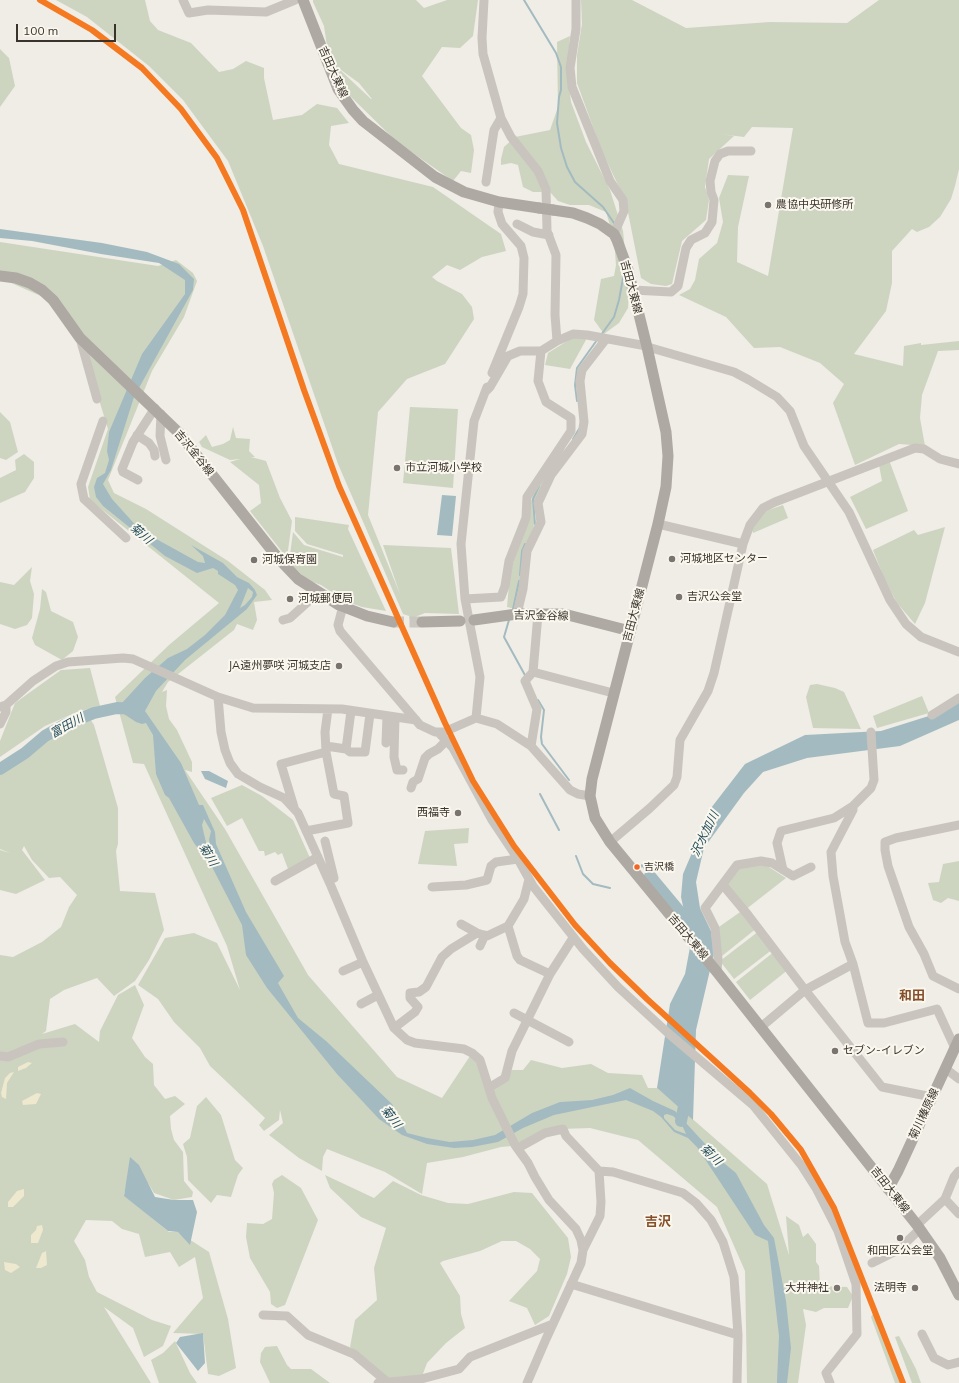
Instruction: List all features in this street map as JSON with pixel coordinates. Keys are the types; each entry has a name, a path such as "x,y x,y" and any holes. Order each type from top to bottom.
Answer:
{"main road":[{"name":"吉田大東線","path":"303,0 338,89 353,110 363,120 435,177 464,192 499,202 573,213 600,224 614,234 621,250 633,290 647,347 666,432 668,456 666,487 658,524 592,779 590,796 595,818 610,842 761,1027 919,1227 940,1258 959,1295"},
{"name":"吉沢金谷線","path":"0,276 16,278 30,283 42,290 53,300 80,338 122,380 179,433 278,558 298,579 343,606 367,616 393,622"},
{"name":"吉沢金谷線","path":"474,620 517,614 564,614 630,631"},
{"path":"422,622 460,621"},
{"name":"菊川榛原線","path":"888,1189 898,1171 957,1043"}],"street":[{"path":"182,0 189,13 208,10 266,12 295,0"},
{"path":"484,0 483,54 501,118 511,136 538,171 546,189 547,231 556,255 555,315 557,341"},
{"path":"576,0 576,30 570,68 572,87 610,181 623,200 624,211 614,234"},
{"path":"486,182 494,130 501,118"},
{"path":"633,290 671,292 678,286 686,248 691,240 705,233 712,222 714,200 711,192 710,181 715,161 720,154 728,151 750,151"},
{"path":"476,718 480,677 465,599 461,544 463,515 474,421 484,392 515,319 523,294 524,258 520,246 502,224 498,212 499,202"},
{"path":"517,224 533,232 549,235"},
{"path":"484,392 490,387 508,356 520,351 541,351 572,334 647,347 734,372 751,380 777,397 790,411 804,446 848,512 890,600 906,624 921,637 959,652"},
{"path":"80,338 97,399"},
{"path":"517,614 523,589 527,551 541,522 538,503 551,475 582,434 584,407 580,381 582,370 601,338"},
{"path":"465,599 501,597 505,586 509,561 526,518 527,497 571,431 571,418 546,402 538,381 541,351"},
{"path":"138,480 123,472 122,469 137,435 155,410"},
{"path":"155,410 166,460"},
{"path":"103,421 81,484 84,499 126,538"},
{"path":"137,435 149,443 154,450 155,456"},
{"path":"610,842 668,792 677,777 680,740 708,692 714,674 743,544 750,525 763,508 828,481 915,448 924,449 940,459 959,464"},
{"path":"658,524 743,544"},
{"path":"282,620 290,618 310,600"},
{"path":"343,606 338,625 340,631 416,720 430,731 444,732 476,718 497,724 531,746 570,790 590,796"},
{"path":"531,746 537,708 529,676 538,614"},
{"path":"0,724 6,712 3,706 48,670 68,662 123,658 133,659 171,678 218,697 253,708 328,709 416,720"},
{"path":"529,676 614,693"},
{"path":"218,697 224,750 230,763 238,774 284,798 294,807"},
{"path":"932,715 959,698"},
{"path":"306,831 348,822 344,796 334,794 326,749 328,709"},
{"path":"346,749 351,711"},
{"path":"370,714 365,752 350,752 346,749 326,749 281,764 294,807 329,880 363,962 394,1028 407,1040 415,1043 455,1047 472,1053 480,1060 494,1100 516,1147 549,1200 576,1229 581,1240 583,1250 582,1263 571,1284 528,1383"},
{"path":"386,743 391,717"},
{"path":"391,717 394,757 397,770 403,770"},
{"path":"438,732 453,748 492,820 518,859 529,879 573,938 618,987 691,1054 753,1105 802,1166 816,1188 838,1231 856,1284 857,1334 826,1373 830,1383"},
{"path":"783,870 777,843 781,831 834,818 853,806 871,788 874,780 871,732"},
{"path":"404,782 412,785 418,779 425,758 446,741"},
{"path":"853,806 831,852 833,876 845,942 853,964 868,1023 884,1023 937,1009 957,1043"},
{"path":"959,825 896,838 885,842 886,861 909,927 924,954 933,976 959,989"},
{"path":"325,841 334,878 329,880"},
{"path":"275,881 318,857"},
{"path":"432,887 466,885 487,880 491,866 496,862 518,859"},
{"path":"715,970 718,959 715,928 706,908 737,865 761,861 772,863 793,876 811,867"},
{"path":"394,1028 415,1012 418,1007 410,998 410,993 419,992 426,987 444,956 450,949 481,934 508,926 524,899 529,879"},
{"path":"723,885 748,915 804,990 882,1087 932,1097"},
{"path":"461,924 481,934"},
{"path":"508,926 517,956 520,960 550,974"},
{"path":"480,946 481,934"},
{"path":"490,1087 505,1078 512,1051 550,974 573,938"},
{"path":"343,971 363,962"},
{"path":"761,1027 804,990 853,964"},
{"path":"361,1004 378,996"},
{"path":"514,1014 569,1042"},
{"path":"0,1056 8,1057 39,1044 62,1042"},
{"path":"946,1069 959,1079"},
{"path":"516,1147 545,1133 563,1129 566,1136 599,1171 601,1202 600,1216 583,1250"},
{"path":"599,1171 613,1172 683,1193 696,1203 711,1220 723,1242 734,1277 738,1335 737,1383"},
{"path":"872,1262 898,1250 944,1199 954,1177 959,1171"},
{"path":"944,1199 959,1214"},
{"path":"571,1284 738,1335"},
{"path":"263,1315 287,1316 308,1335 354,1354 382,1382 421,1379 459,1369 470,1356 553,1324"},
{"path":"922,1334 934,1358 948,1365 959,1362"}],"green space":[{"path":"56,0 145,0 150,21 158,30 191,43 219,72 233,69 246,61 264,68 264,78 273,120 302,115 317,104 337,108 349,123 331,126 329,145 339,164 433,187 501,234 506,251 482,257 460,270 447,265 432,277 462,294 472,307 474,319 445,364 407,379 378,412 368,515 400,594 383,545 451,548 459,614 425,613 410,619 409,616 403,614 338,464 263,246 228,161 183,100 149,66 87,17"},
{"path":"313,0 416,0 424,8 447,0 478,0 473,36 460,48 442,47 422,76 461,128 471,135 474,150 471,173 461,171 453,181 397,142 349,95 332,62 327,46 324,26","holes":["337,67 359,83 372,99"]},
{"path":"581,0 632,0 686,28 770,22 847,23 879,0 959,0 959,169 955,186 951,199 940,217 929,227 917,232 912,229 892,251 892,283 886,311 854,354 903,366 904,346 921,343 921,345 959,341 959,350 938,351 922,395 920,418 925,446 899,444 855,465 833,403 844,384 820,363 780,347 754,348 726,317 679,295 690,289 695,280 699,259 717,243 723,222 719,198 728,175 749,176 738,227 737,262 768,276 793,128 752,127 744,137 720,134 734,136 709,159 705,187 709,200 706,220 682,241 672,284 666,286 651,284 641,278 626,202 601,149 577,83 577,55 582,24"},
{"path":"570,36 567,69 571,102 586,142 610,190 623,231 629,291 628,308 619,323 604,334 594,320 601,279 614,276 616,265 614,239 606,212 589,205 570,205 558,201 550,192 533,192 523,187 518,165 511,163 501,165 504,147 515,137 550,130 558,107 557,42"},
{"path":"0,49 9,58 15,86 0,107"},
{"path":"0,242 158,266 176,260 193,273 197,281 184,317 152,371 108,480 114,493 146,509 228,561 265,590 272,600 254,602 257,620 253,630 237,624 234,630 168,682 162,692 167,690 166,706 169,719 177,730 192,762 192,772 185,770 225,829 308,975 397,1077 442,1098 472,1053 491,1092 512,1070 523,1070 531,1060 562,1068 591,1064 608,1073 642,1075 648,1088 657,1088 767,1184 789,1255 786,1216 799,1225 803,1237 808,1233 816,1244 816,1262 819,1266 820,1286 847,1287 853,1296 848,1308 824,1308 816,1312 803,1309 806,1325 798,1383 747,1383 745,1271 717,1207 638,1140 590,1128 561,1129 523,1145 501,1147 463,1157 427,1163 422,1194 385,1172 327,1149 323,1157 322,1171 299,1158 269,1135 283,1123 280,1110 279,1120 264,1131 259,1125 265,1118 210,1066 200,1048 174,1022 158,999 138,985 165,938 194,933 217,943 240,990 227,946 144,764 133,763 115,697 169,645 219,603 90,500 88,487 108,429 80,338 43,297 0,278"},
{"path":"572,338 587,338 570,369 545,365 548,353"},
{"path":"410,407 458,409 453,488 403,483"},
{"path":"0,412 10,422 18,452 6,460 0,458"},
{"path":"233,427 236,438 250,439 249,451 255,457 251,457 266,461 280,498 292,521 287,558 250,511 261,503 259,485 230,462 240,459 230,460 202,447 199,442 206,435 212,447 223,444 230,440"},
{"path":"565,444 564,453 536,501 533,535 516,609 507,607 510,573 530,504 536,489"},
{"path":"24,454 34,462 34,478 25,492 0,503 0,478 16,470 15,460"},
{"path":"889,460 908,511 866,529 850,497 882,481 879,465"},
{"path":"783,505 788,518 753,533 752,528 763,512"},
{"path":"295,517 349,525 348,529 386,611 362,607 345,601 321,585 307,580 289,562 293,532 304,545 343,557 343,555 307,544 295,531"},
{"path":"945,527 925,603 915,624 897,603 884,578 873,550 914,530 918,535"},
{"path":"32,567 30,581 34,594 32,618 27,625 15,629 0,624 0,582 14,585"},
{"path":"42,589 46,592 51,611 73,622 78,637 73,651 62,660 35,645 32,638 40,609"},
{"path":"90,668 100,706 77,712 45,726 0,757 0,741 15,703 61,670"},
{"path":"817,684 835,688 844,692 861,729 813,728 806,697 810,685"},
{"path":"922,696 929,713 877,728 873,716"},
{"path":"89,717 94,725 118,808 118,844 116,851 120,891 155,893 164,930 149,960 135,981 114,996 97,978 64,990 50,999 46,1031 42,1034 75,1024 99,1042 100,1031 118,995 135,985 144,1005 132,1038 145,1057 153,1064 154,1085 165,1099 175,1096 185,1104 170,1116 171,1129 174,1140 183,1152 184,1181 193,1192 192,1197 174,1200 154,1193 148,1183 128,1177 124,1195 169,1232 178,1232 209,1252 228,1319 236,1368 219,1376 208,1374 203,1334 173,1333 203,1298 195,1257 179,1267 170,1252 145,1257 139,1234 122,1229 112,1221 86,1220 74,1241 85,1260 89,1277 97,1292 152,1320 171,1326 163,1346 144,1357 133,1328 104,1307 151,1383 0,1383 0,955 13,957 42,942 61,927 69,907 77,895 60,877 49,878 32,860 24,846 22,850 45,880 16,894 0,890 0,850 10,853 0,849 0,773 22,759 32,747 53,736 66,724"},
{"path":"242,785 262,796 293,820 310,858 288,869 282,853 278,855 275,852 265,856 264,851 259,851 242,818 227,826 211,798"},
{"path":"469,828 468,843 454,844 457,866 418,864 425,831"},
{"path":"959,861 959,901 948,898 941,903 933,900 928,883 939,882 943,864"},
{"path":"761,862 786,878 745,910 725,885 738,866"},
{"path":"743,910 757,928 722,956 716,929"},
{"path":"759,931 773,949 734,979 720,961"},
{"path":"775,951 789,969 750,1000 736,982"},
{"path":"206,1097 221,1115 235,1160 243,1168 238,1175 231,1197 217,1195 211,1203 188,1180 187,1157 183,1144 190,1138 197,1106"},
{"path":"282,1175 301,1188 318,1220 285,1305 277,1308 271,1304 270,1292 250,1258 246,1237 247,1223 263,1224 272,1219 274,1193 272,1184 274,1180"},
{"path":"325,1175 374,1198 393,1181 421,1195 448,1203 468,1204 514,1192 532,1193 568,1238 571,1257 567,1274 549,1316 535,1325 527,1308 509,1301 537,1271 540,1259 530,1249 516,1241 502,1241 480,1251 443,1261 440,1263 460,1296 461,1314 465,1328 446,1343 427,1363 421,1379 386,1381 370,1362 350,1347 355,1320 377,1300 374,1268 386,1228 361,1217 330,1188"},
{"path":"874,1312 900,1383 895,1383 871,1317"},
{"path":"899,1336 916,1369 921,1383 912,1383 895,1337"},
{"path":"175,1341 190,1373 197,1383 159,1383 151,1360 163,1353"},
{"path":"277,1346 287,1365 291,1369 311,1369 330,1383 270,1383 260,1362 261,1353 265,1347"}],"sand":[{"path":"28,1062 32,1063 26,1068 18,1071 18,1067"},
{"path":"14,1072 7,1083 6,1099 2,1097 1,1093 5,1078 10,1073"},
{"path":"37,1093 41,1094 36,1104 23,1105 22,1101"},
{"path":"24,1189 24,1196 13,1207 8,1207 8,1202 17,1191"},
{"path":"42,1225 43,1230 38,1243 31,1243 31,1235 36,1230 37,1226"},
{"path":"46,1251 47,1265 41,1268 36,1268 42,1253"},
{"path":"4,1262 16,1264 20,1267 11,1273 5,1270"}],"water":[{"name":"菊川","path":"0,229 102,243 147,252 179,264 194,279 193,290 134,397 111,470 103,484 112,499 140,530 198,562 205,563 203,556 191,545 223,563 237,577 249,583 257,595 247,609 185,660 156,691 145,711 181,763 199,805 203,805 215,832 216,844 246,912 284,976 278,983 298,1018 326,1041 392,1104 407,1133 427,1138 450,1142 473,1140 495,1135 532,1113 560,1102 592,1100 613,1095 630,1088 675,1111 719,1159 736,1173 764,1225 774,1238 786,1301 791,1348 787,1383 777,1383 779,1336 768,1241 755,1235 697,1147 688,1138 674,1132 661,1117 653,1111 626,1100 554,1115 523,1128 498,1142 472,1147 454,1148 427,1144 402,1135 379,1119 337,1074 267,988 246,955 242,925 211,865 194,843 169,798 165,795 156,774 153,735 146,723 142,724 136,722 124,714 122,703 145,678 168,658 187,649 205,635 225,615 238,590 235,585 218,574 218,571 213,568 197,573 165,556 103,506 96,497 94,487 97,478 105,473 109,460 107,451 109,432 142,354 185,294 185,280 159,263 32,241 0,238","holes":["248,588 253,592 252,597 240,608","204,819 211,831 209,840 211,851 207,846 202,825","667,1114 673,1116 681,1123 686,1134 675,1130 664,1118 664,1115"]},
{"path":"442,495 456,496 452,536 437,535"},
{"path":"959,699 959,720 900,746 807,758 763,772 744,793 704,848 696,882 700,908 711,931 714,953 696,1030 693,1120 657,1088 670,1004 685,974 691,942 681,897 683,874 711,808 745,764 805,735 881,731 932,715"},
{"path":"201,771 209,771 228,781 226,788 205,779"},
{"path":"130,1157 139,1165 155,1197 174,1200 193,1200 197,1212 190,1245 178,1232 168,1231 124,1196"},
{"path":"203,1333 205,1363 198,1371 176,1343 180,1337"}],"waterway":[{"path":"524,0 556,53 561,67 561,90 557,123 561,148 567,167 575,182 603,207 614,223"},
{"path":"601,335 614,317 624,273"},
{"path":"577,401 575,385 577,368 597,340"},
{"path":"573,439 579,429"},
{"path":"535,524 533,499 539,486"},
{"path":"520,575 522,551 525,544"},
{"path":"513,609 519,581"},
{"path":"509,620 504,637 526,677"},
{"path":"538,700 544,710 541,737 542,744 569,780"},
{"name":"富田川","path":"0,769 25,753 45,736 66,724 94,713 117,708 139,709"},
{"path":"540,794 559,830"},
{"path":"576,856 583,874 593,884 610,888"},
{"path":"640,868 642,865 650,876"},
{"path":"650,876 685,918 697,925"},
{"name":"沢水加川","path":"681,1121 686,1097"}],"tunnel":[{"path":"393,622 422,622"}],"transit line":[{"path":"40,0 92,30 142,68 181,109 217,158 243,210 304,390 339,486 445,723 473,781 514,846 575,925 610,963 647,999 750,1093 771,1114 801,1150 834,1208 903,1383"}],"place":[{"name":"農協中央研修所","path":"768,205"},
{"name":"市立河城小学校","path":"397,468"},
{"name":"河城地区センター","path":"672,559"},
{"name":"河城保育園","path":"254,560"},
{"name":"吉沢公会堂","path":"679,597"},
{"name":"河城郵便局","path":"290,599"},
{"name":"JA遠州夢咲 河城支店","path":"339,666"},
{"name":"西福寺","path":"458,813"},
{"name":"吉沢橋","path":"637,867"},
{"name":"セブン-イレブン","path":"835,1051"},
{"name":"和田区公会堂","path":"900,1238"},
{"name":"大井神社","path":"837,1288"},
{"name":"法明寺","path":"915,1288"}],"district":[{"name":"和田","path":"912,996"},
{"name":"吉沢","path":"658,1222"}]}
